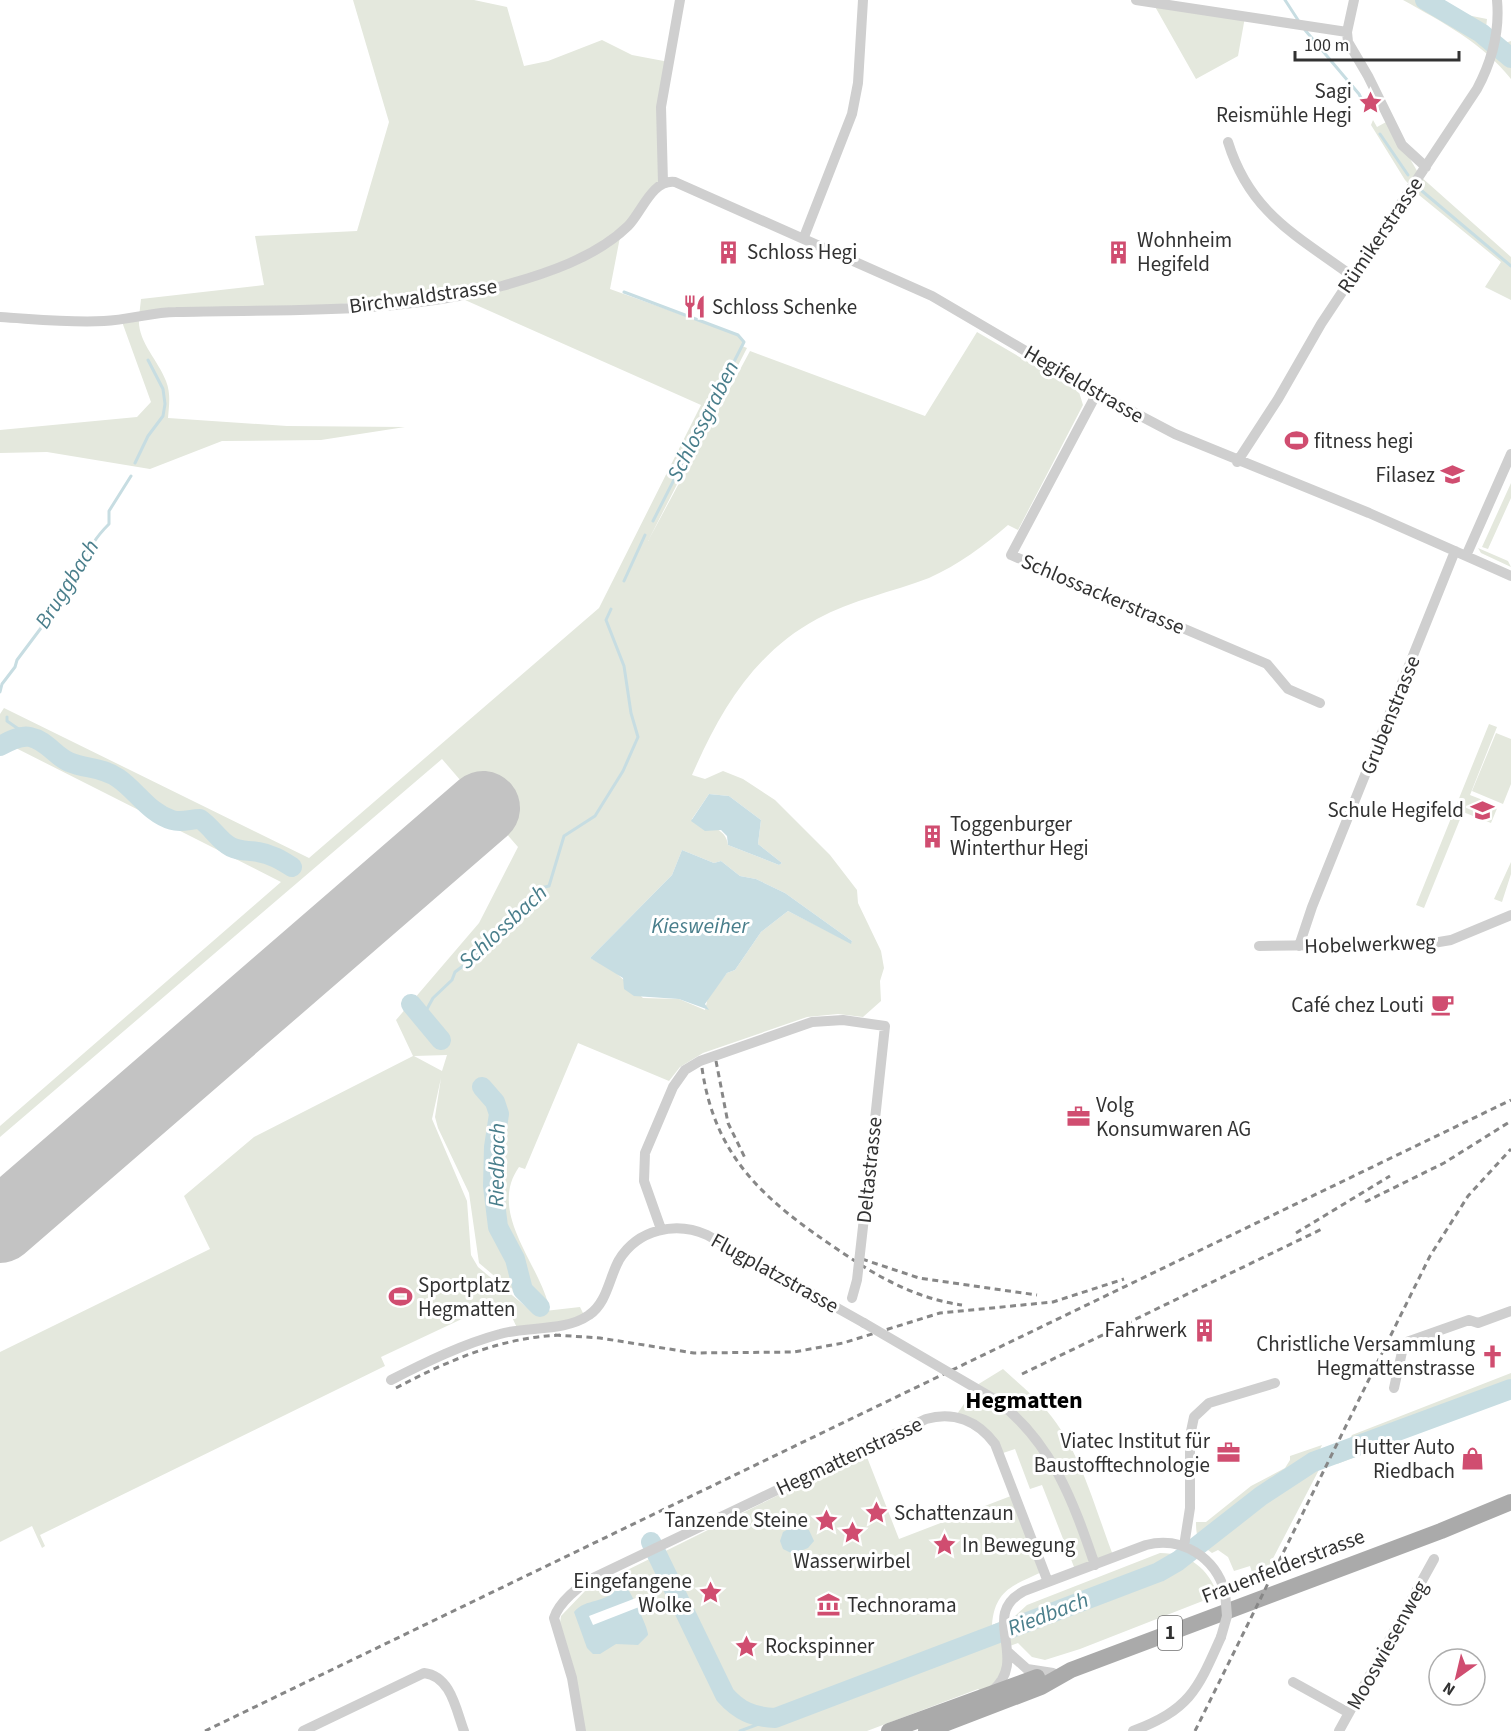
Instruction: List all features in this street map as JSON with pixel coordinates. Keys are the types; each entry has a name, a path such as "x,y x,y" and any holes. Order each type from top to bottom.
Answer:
{"main road":[{"name":"Frauenfelderstrasse","path":"927,1731 1041,1687 1071,1670 1441,1531 1511,1502"},
{"name":"Frauenfelderstrasse","path":"889,1731 987,1694 1053,1672 1071,1670"}],"street":[{"path":"663,183 661,107 680,0"},
{"path":"804,237 852,114 858,83 863,0"},
{"path":"1136,0 1347,32"},
{"path":"1354,0 1347,32 1349,45 1368,76 1402,145 1426,167"},
{"name":"Rümikerstrasse","path":"1237,462 1352,276 1477,89 1492,55 1496,35 1497,0"},
{"path":"1228,142 1235,166 1259,204 1282,226 1352,276"},
{"name":"Hegifeldstrasse","path":"663,183 672,181 685,184 932,296 1097,393 1167,430 1237,462 1353,506 1511,576"},
{"name":"Birchwaldstrasse","path":"0,318 103,321 173,312 261,312 386,304 483,291 523,280 600,248 627,227 663,183"},
{"name":"Schlossackerstrasse","path":"1097,393 1011,555 1267,664 1288,689 1320,703"},
{"name":"Grubenstrasse","path":"1299,946 1312,907 1461,554 1511,454"},
{"name":"Hobelwerkweg","path":"1259,946 1427,944 1451,940 1511,915"},
{"name":"Deltastrasse","path":"661,1229 644,1181 644,1159 673,1087 685,1070 709,1057 812,1022 843,1020 885,1026 857,1280 852,1299 845,1312"},
{"name":"Flugplatzstrasse","path":"391,1380 480,1340 518,1330 572,1323 586,1317 601,1301 625,1253 641,1238 661,1229 687,1228 707,1235 996,1400 1030,1431 1052,1459 1071,1500 1095,1565"},
{"path":"1394,1388 1404,1343 1469,1320 1478,1323 1511,1311"},
{"path":"1187,1547 1190,1508 1190,1436 1194,1417 1209,1403 1275,1383"},
{"name":"Hegmattenstrasse","path":"581,1731 572,1678 556,1630 555,1615 586,1582 920,1421 951,1416 976,1425 995,1444 1048,1582"},
{"path":"987,1694 999,1684 1007,1672 1008,1652 1004,1620 1008,1605 1014,1597 1048,1582 1153,1544 1172,1543 1187,1547 1201,1556 1216,1571 1225,1592 1227,1616 1221,1637 1184,1704 1168,1717 1133,1731"},
{"name":"Mooswiesenweg","path":"1344,1730 1349,1713 1434,1559"},
{"path":"1008,1652 1027,1669 1053,1672"},
{"path":"303,1731 424,1673 434,1675 445,1684 464,1731"},
{"path":"1293,1682 1349,1713"},
{"path":"948,1731 960,1718"}],"shaded area":[{"path":"353,0 474,0 507,7 524,66 548,61 602,40 632,55 669,62 661,107 663,183 621,232 610,289 738,335 744,342 742,346 747,348 648,541 750,351 925,416 977,332 1079,392 1083,405 1018,530 1008,525 990,540 940,573 830,612 795,633 757,666 741,686 714,728 692,775 705,779 723,771 743,779 775,800 830,855 857,890 858,903 881,951 884,968 880,981 881,1001 863,1017 838,1014 807,1017 703,1053 680,1067 669,1081 578,1043 525,1169 519,1167 511,1184 509,1201 511,1218 548,1303 544,1307 531,1307 479,1263 469,1193 435,1117 441,1078 432,1119 467,1201 471,1255 478,1267 530,1310 536,1312 580,1307 585,1317 518,1330 511,1315 504,1311 466,1317 381,1357 385,1366 40,1535 45,1546 42,1548 32,1526 0,1542 0,1352 210,1249 184,1196 254,1137 413,1056 396,1020 479,923 518,847 442,759 0,1137 0,1126 281,882 0,740 0,714 4,708 309,858 599,608 701,405 456,296 139,318 141,335 168,386 168,418 287,426 405,427 321,440 222,441 150,469 47,452 0,453 0,430 137,417 151,402 121,319 139,317 141,299 264,285 255,236 357,231 389,122","holes":["709,794 729,796 761,820 758,844 782,863 779,865 728,845 724,834 720,831 692,819","682,850 714,863 721,861 740,876 756,879 785,893 852,941 851,943 788,911 761,932 735,970 727,973 708,997 705,1010 679,999 643,998 613,970 590,958 672,875","447,1055 442,1071 414,1056"]},
{"path":"1403,0 1439,0 1467,15 1487,19 1486,28 1505,43 1511,41 1511,79 1475,44"},
{"path":"1153,3 1245,17 1238,56 1196,79"},
{"path":"1373,120 1377,127 1388,121 1420,176 1511,257 1511,300 1485,287 1501,262 1419,195 1405,180 1371,125"},
{"path":"1511,483 1511,498 1488,549 1482,547"},
{"path":"1478,548 1508,561 1511,567 1481,553"},
{"path":"1489,724 1497,727 1470,795 1498,806 1491,823 1463,812 1424,908 1416,905"},
{"path":"1496,733 1511,739 1511,784 1503,804 1472,791"},
{"path":"1511,862 1511,874 1502,902 1494,899"},
{"path":"1003,1369 1047,1411 1069,1444 1086,1481 1114,1558 1076,1572 1042,1485 1030,1489 1015,1449 1000,1454 995,1444 955,1417 977,1385"},
{"path":"1511,1373 1511,1398 1337,1464 1352,1435"},
{"path":"1322,1445 1308,1474 1322,1464 1267,1570 1254,1579 1235,1585 1234,1582 1253,1575 1250,1566 1234,1571 1228,1557 1218,1550 1212,1553 1201,1543 1196,1522 1206,1522 1251,1486 1285,1468 1290,1456"},
{"path":"865,1452 899,1539 1016,1494 1044,1571 1016,1584 1002,1595 997,1603 992,1625 1015,1616 1027,1605 1160,1553 1180,1556 1196,1564 1209,1577 1218,1595 1080,1649 1045,1660 1032,1657 1018,1643 1007,1647 1009,1660 987,1694 978,1689 867,1731 585,1731 560,1623 561,1616 585,1591"}],"water":[{"path":"709,794 729,796 761,820 758,844 782,863 779,865 728,845 727,836 721,830 705,831 691,821"},
{"name":"Kiesweiher","path":"682,850 714,863 721,861 740,876 756,879 785,893 852,941 851,944 788,911 761,932 735,970 727,973 705,1004 709,1010 679,999 634,996 624,989 623,978 590,958 672,875"},
{"path":"794,1526 809,1530 814,1541 808,1548 793,1554 783,1549 780,1541 783,1532"},
{"path":"620,1585 625,1585 631,1594 648,1635 638,1645 616,1644 600,1654 593,1654 587,1648 574,1612 584,1604 608,1596"}],"pier":[{"path":"636,1598 639,1607 593,1625 589,1616"}],"waterway":[{"path":"1285,0 1298,20"},
{"path":"1425,0 1481,33 1511,58"},
{"path":"1305,30 1359,94 1364,104"},
{"path":"1380,134 1408,175"},
{"path":"1422,191 1511,266"},
{"name":"Schlossgraben","path":"624,292 738,335 744,342 653,521"},
{"name":"Bruggbach","path":"135,463 148,436 163,416 165,404 163,389 148,360"},
{"name":"Bruggbach","path":"0,692 2,684 15,667 17,660 41,628 43,618 61,599 71,574 88,559 92,545 109,524 109,511 131,476"},
{"name":"Schlossgraben","path":"624,581 645,535"},
{"name":"Schlossbach","path":"422,1018 433,998 452,980 455,972 475,957 489,937 510,926 528,898 537,889 549,886 564,836 595,816 623,771 638,737 631,713 624,666 606,620 611,609"},
{"name":"Bruggbach","path":"7,717 7,721 30,737"},
{"name":"Riedbach","path":"0,746 18,738 36,739 69,762 106,772 118,778 164,817 179,821 200,819 231,847 267,854 292,867"},
{"name":"Riedbach","path":"411,1004 441,1040"},
{"name":"Riedbach","path":"482,1087 495,1102 499,1114 494,1147 493,1186 498,1227 515,1259 523,1290 540,1307"},
{"name":"Riedbach","path":"651,1542 725,1695 747,1712 775,1718 1159,1572 1178,1561 1261,1496 1313,1462 1511,1389"},
{"path":"740,1731 775,1718"}],"runway":[{"path":"0,1226 483,808"}],"railway":[{"path":"716,1061 728,1123 745,1158"},
{"path":"702,1068 709,1100 719,1128 732,1153 767,1195 811,1231 881,1277 928,1297 962,1305"},
{"path":"205,1731 1511,1100"},
{"path":"1365,1202 1444,1163 1511,1121"},
{"path":"1195,1731 1430,1256 1468,1196 1511,1149"},
{"path":"1296,1233 1390,1176"},
{"path":"1022,1374 1324,1228"},
{"path":"862,1259 919,1278 1037,1295"},
{"path":"555,1335 600,1338 694,1353 794,1352 843,1343 940,1313 1053,1302 1124,1279"},
{"path":"396,1388 456,1359 497,1345 562,1335"}],"place":[{"name":"Sagi Reismühle Hegi","path":"1370,103"},
{"name":"Schloss Hegi","path":"729,252"},
{"name":"Wohnheim Hegifeld","path":"1119,252"},
{"name":"Schloss Schenke","path":"694,307"},
{"name":"fitness hegi","path":"1296,441"},
{"name":"Filasez","path":"1453,475"},
{"name":"Schule Hegifeld","path":"1482,810"},
{"name":"Toggenburger Winterthur Hegi","path":"932,836"},
{"name":"Café chez Louti","path":"1442,1005"},
{"name":"Volg Konsumwaren AG","path":"1078,1117"},
{"name":"Sportplatz Hegmatten","path":"400,1297"},
{"name":"Fahrwerk","path":"1205,1330"},
{"name":"Christliche Versammlung Hegmattenstrasse","path":"1493,1356"},
{"name":"Viatec Institut für Baustofftechnologie","path":"1228,1453"},
{"name":"Hutter Auto Riedbach","path":"1473,1459"},
{"name":"Schattenzaun","path":"876,1513"},
{"name":"Tanzende Steine","path":"826,1520"},
{"name":"Wasserwirbel","path":"852,1533"},
{"name":"In Bewegung","path":"944,1545"},
{"name":"Eingefangene Wolke","path":"710,1593"},
{"name":"Technorama","path":"829,1605"},
{"name":"Rockspinner","path":"747,1646"}],"district":[{"name":"Hegmatten","path":"1024,1400"}]}
